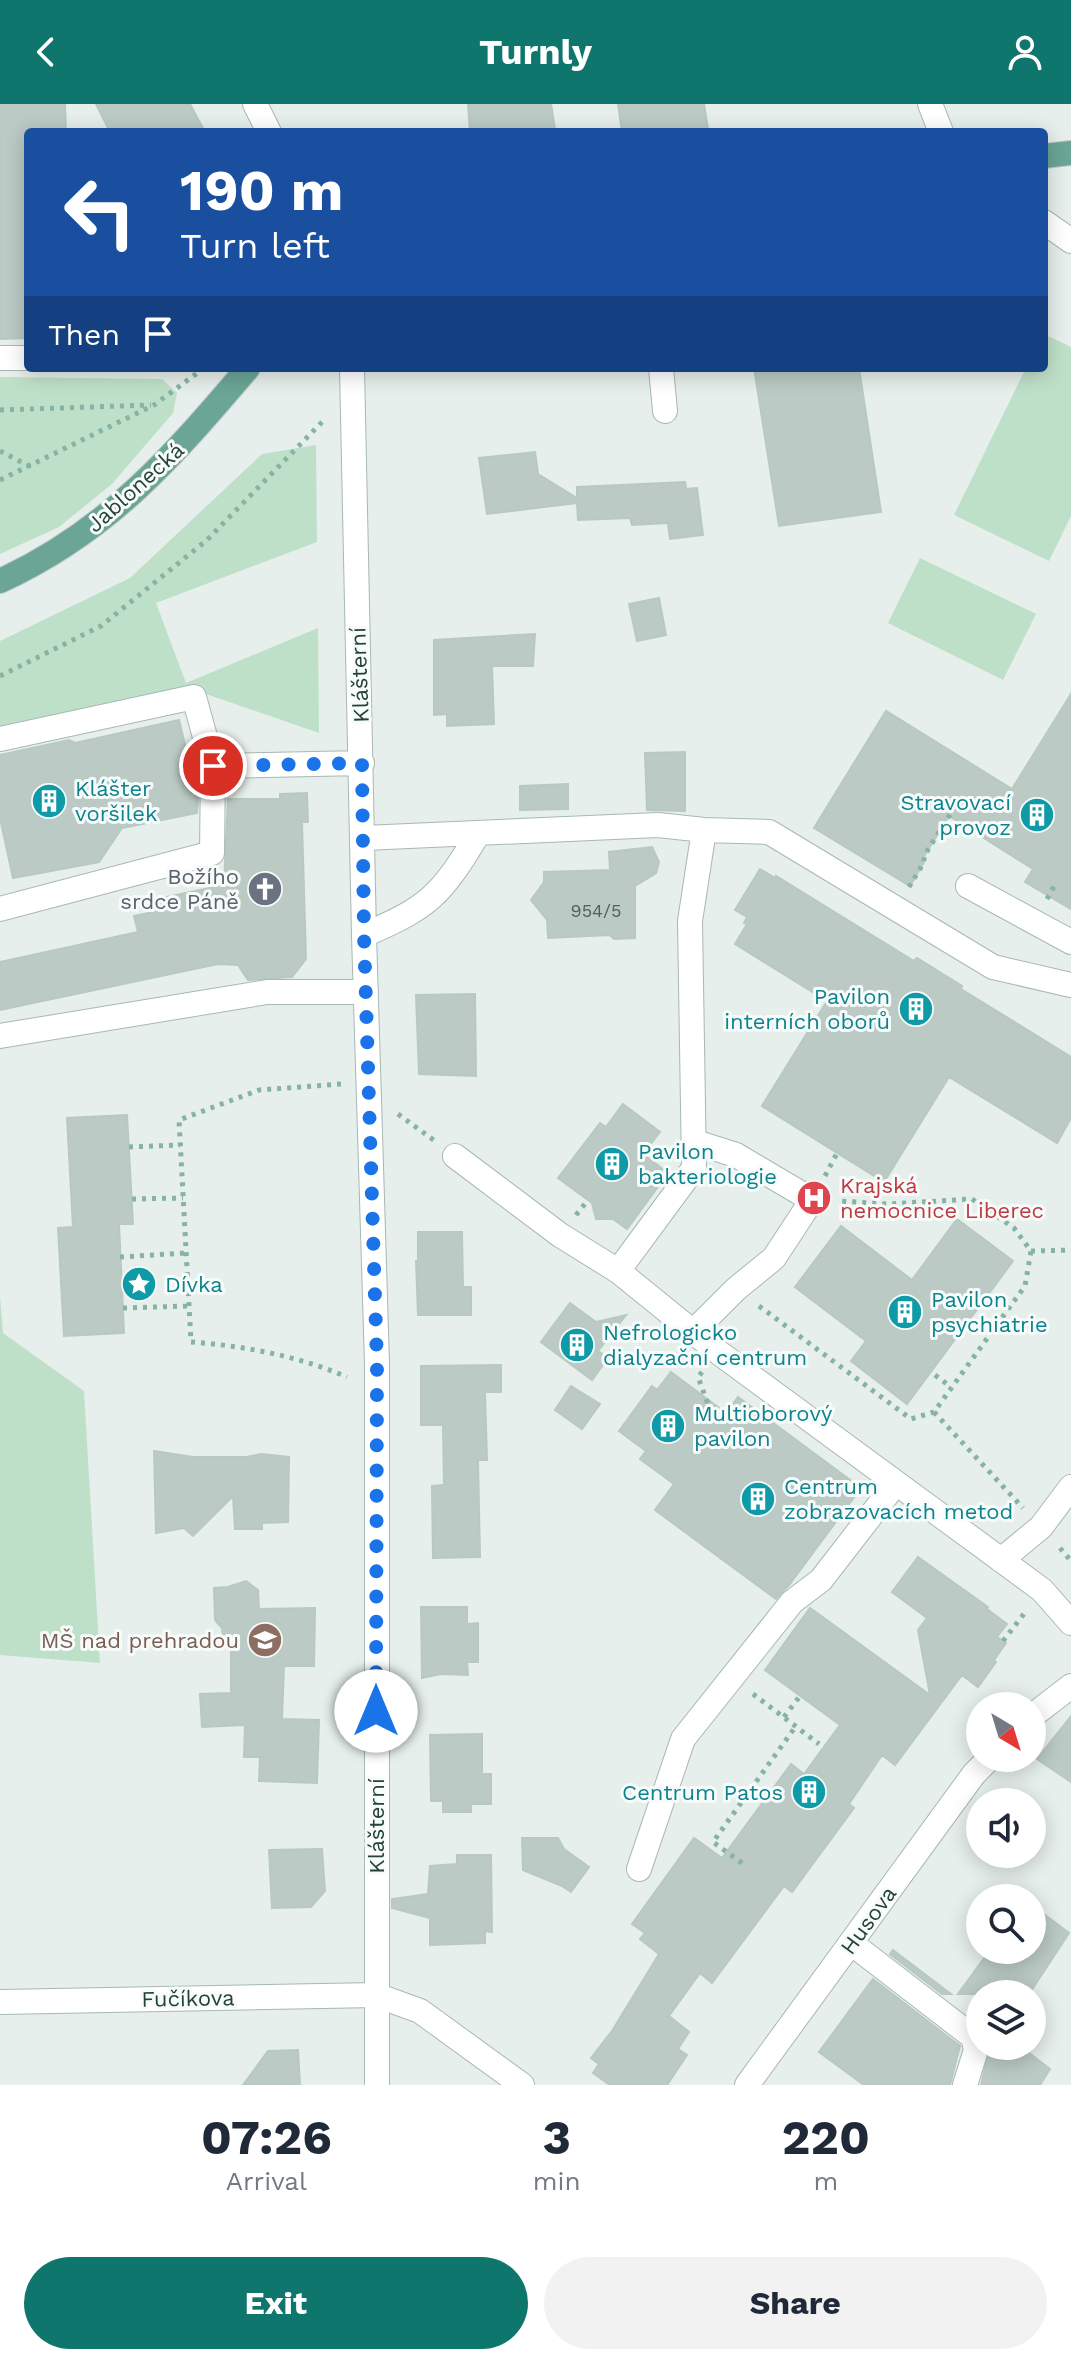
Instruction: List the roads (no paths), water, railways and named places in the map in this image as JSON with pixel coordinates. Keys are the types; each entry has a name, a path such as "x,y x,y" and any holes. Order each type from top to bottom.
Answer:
{"main road":[{"path":"1048,156 1071,153"},
{"name":"Jablonecká","path":"0,581 76,539 122,505 189,438 245,372"}],"street":[{"path":"255,104 267,128"},
{"path":"930,104 939,128"},
{"path":"1048,225 1071,241"},
{"path":"0,358 24,358"},
{"name":"Klášterní","path":"352,372 377,1364 377,2085"},
{"path":"661,372 665,411"},
{"path":"0,739 194,697 213,766 212,853 0,909"},
{"path":"213,766 362,763"},
{"path":"364,838 658,825 769,832 993,967 1071,985"},
{"path":"618,1271 694,1168 690,921 704,830"},
{"path":"364,935 404,918 433,897 451,879 478,834"},
{"path":"968,886 1071,942"},
{"path":"0,1036 267,992 366,992"},
{"path":"693,1332 736,1289 774,1258 812,1200 736,1155 695,1142"},
{"path":"455,1156 560,1235 618,1271 693,1332 1042,1590 1071,1623"},
{"path":"639,1869 683,1739 792,1602 821,1580 896,1483"},
{"path":"1001,1560 1041,1527 1071,1487"},
{"path":"1046,1705 1071,1686"},
{"name":"Husova","path":"747,2085 976,1772"},
{"path":"851,1943 973,2037 976,2050 965,2085"},
{"path":"376,1995 420,2011 522,2085"},
{"name":"Fučíkova","path":"0,2002 376,1995"}],"place":[{"name":"Klášter voršilek","path":"49,801"},
{"name":"Stravovací provoz","path":"1037,815"},
{"name":"Božího srdce Páně","path":"265,889"},
{"name":"Pavilon interních oborů","path":"916,1009"},
{"name":"Pavilon bakteriologie","path":"612,1164"},
{"name":"Krajská nemocnice Liberec","path":"814,1198"},
{"name":"Dívka","path":"139,1284"},
{"name":"Pavilon psychiatrie","path":"905,1312"},
{"name":"Nefrologicko dialyzační centrum","path":"577,1345"},
{"name":"Multioborový pavilon","path":"668,1426"},
{"name":"Centrum zobrazovacích metod","path":"758,1499"},
{"name":"MŠ nad prehradou","path":"265,1640"},
{"name":"Centrum Patos","path":"809,1792"}]}
